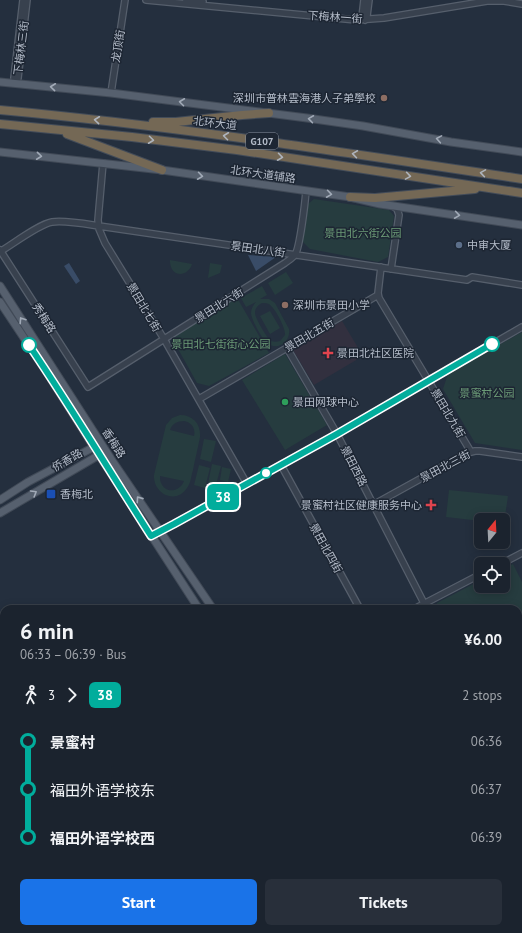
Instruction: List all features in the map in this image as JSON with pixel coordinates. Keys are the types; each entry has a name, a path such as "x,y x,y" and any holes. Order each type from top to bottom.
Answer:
{"highway":[{"name":"北环大道","path":"0,110 126,123 244,138 522,179"},
{"path":"126,123 176,122 269,113"},
{"name":"G107","path":"0,124 132,137 237,150 522,193"},
{"path":"56,130 162,170"},
{"path":"350,197 376,198 488,188"}],"main road":[{"path":"0,82 111,93 269,113 363,126 451,142 521,152"},
{"name":"北环大道辅路","path":"0,152 162,170 350,197 373,203 522,225"},
{"name":"香梅路","path":"0,286 103,447 210,605"},
{"name":"香梅路","path":"0,302 196,605"},
{"name":"侨香路","path":"0,500 28,482 94,447 103,447 99,455 0,513"},
{"path":"144,525 161,531"},
{"path":"151,536 161,531"}],"street":[{"name":"下梅林三街","path":"16,83 14,78 23,0"},
{"name":"下梅林三街","path":"16,83 18,78 27,0"},
{"name":"龙顶街","path":"111,93 125,0"},
{"name":"下梅林一街","path":"146,0 349,20 475,0"},
{"name":"下梅林一街","path":"186,0 365,18 384,18 487,1 502,0 522,3"},
{"path":"364,0 365,18"},
{"path":"365,18 369,0"},
{"name":"下梅林一街","path":"513,0 522,3"},
{"name":"景田北七街","path":"103,163 98,226 105,243 164,339 247,484"},
{"path":"295,255 299,242 306,191"},
{"path":"391,269 399,215 397,209 393,206"},
{"name":"景田北八街","path":"0,251 42,225 48,222 59,221 467,280 472,277 522,285"},
{"name":"秀梅路","path":"0,251 88,387"},
{"name":"景田北六街","path":"88,387 285,263 295,255"},
{"path":"378,295 381,267"},
{"name":"景田北五街","path":"199,399 378,295"},
{"name":"景田北九街","path":"378,295 471,452"},
{"path":"161,531 337,434 522,327"},
{"name":"景田西路","path":"287,348 337,434 424,605"},
{"name":"景田北三街","path":"374,505 464,454 480,451 522,457"},
{"name":"景田北四街","path":"279,466 354,605"},
{"name":"景田北四街","path":"279,466 358,605"},
{"path":"510,559 522,553"},
{"path":"427,605 474,578"}],"shaded area":[{"name":"景田北社区医院","path":"342,321 363,356 314,385 293,350"}],"green space":[{"name":"景田北六街公园","path":"314,199 389,210 394,216 388,257 378,262 310,249 302,241 308,204"},
{"path":"170,260 192,264 188,271 179,274 173,270"},
{"path":"210,263 222,265 220,273 208,278"},
{"path":"286,272 293,283 275,295 268,283"},
{"path":"262,286 267,295 260,299 269,299 275,303 289,329 288,338 283,344 275,346 265,341 251,316 253,306 256,302 246,307 241,298","holes":["262,303 270,305 278,315 285,332 285,335 280,341 271,341 257,319 255,313 257,307"]},
{"name":"景田北七街街心公园","path":"236,296 269,353 209,386 197,383 172,338"},
{"path":"270,311 280,328 270,334 260,316"},
{"name":"景蜜村公园","path":"522,332 522,450 475,443 443,389 448,374"},
{"name":"景田网球中心","path":"285,354 327,425 285,450 242,380"},
{"path":"180,415 189,417 198,424 200,432 189,484 182,493 177,496 166,495 161,492 157,487 154,475 166,425 172,418","holes":["184,421 192,426 194,436 170,430 175,423","160,476 184,481 178,489 169,490 162,486"]},
{"path":"204,439 216,441 211,462 200,459"},
{"path":"212,464 221,466 216,485 208,483"},
{"path":"199,465 210,468 205,488 194,485"},
{"path":"222,467 231,469 228,482 220,480"},
{"path":"449,490 508,496 505,513 474,513 474,520 446,517"},
{"path":"513,564 522,582 522,605 436,605 437,603 474,584 474,593 510,593 510,566"}],"water":[{"path":"248,255 276,257 256,271"},
{"path":"69,263 80,281 76,284 64,266"}],"bus line":[{"name":"38","path":"29,345 151,536 337,434 492,344"}],"place":[{"name":"深圳市普林雲海港人子弟學校","path":"384,98"},
{"name":"中审大厦","path":"459,245"},
{"name":"深圳市景田小学","path":"285,305"},
{"name":"景田北社区医院","path":"328,353"},
{"name":"景田网球中心","path":"285,402"},
{"name":"香梅北","path":"51,494"},
{"name":"景蜜村社区健康服务中心","path":"431,505"}]}
